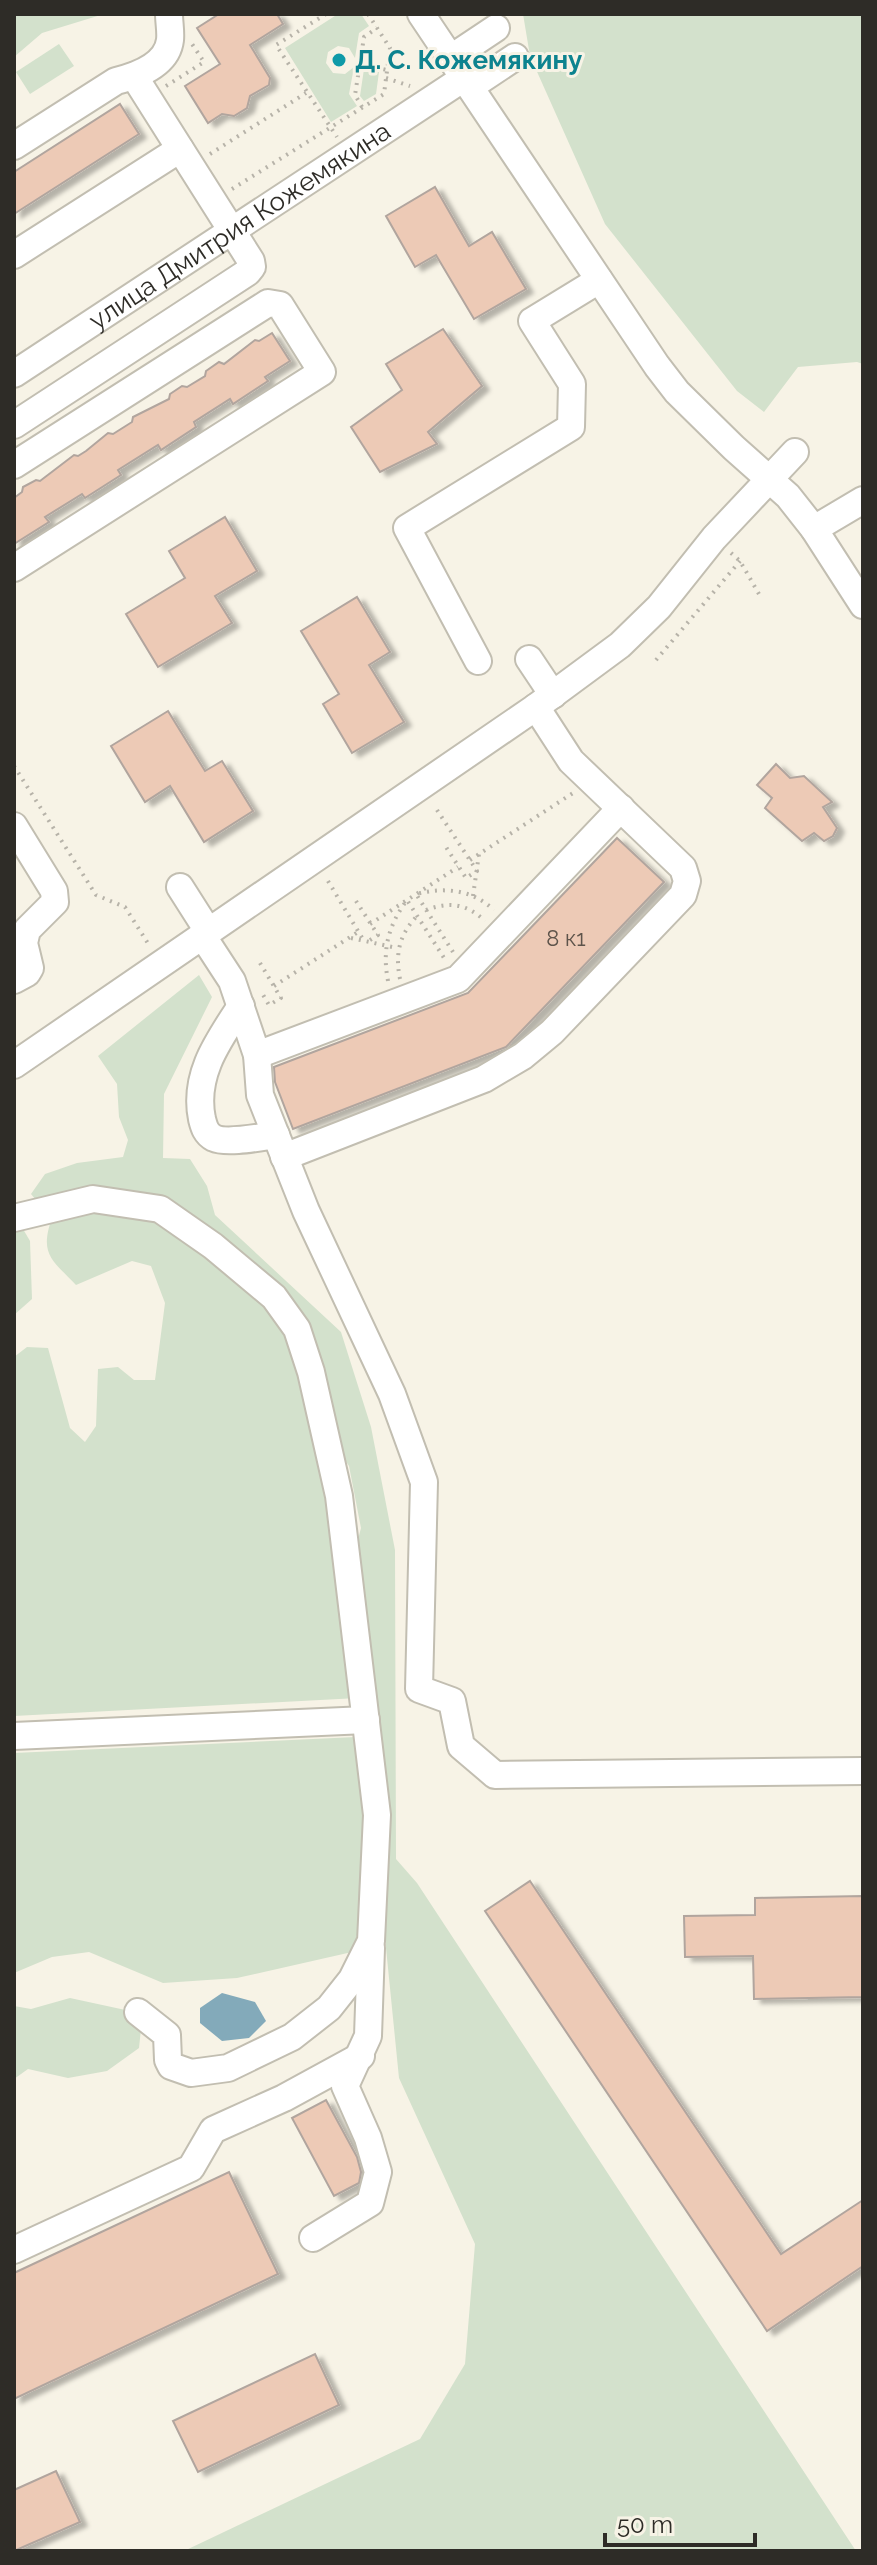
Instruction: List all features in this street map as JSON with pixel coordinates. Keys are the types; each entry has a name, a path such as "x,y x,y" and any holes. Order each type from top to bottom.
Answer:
{"street":[{"path":"14,146 116,81 134,76 164,58 170,42 169,14"},
{"path":"421,14 677,392 788,496 814,529 863,605"},
{"path":"461,75 496,28"},
{"path":"461,75 515,57"},
{"name":"улица Дмитрия Кожемякина","path":"14,374 461,75"},
{"path":"14,425 252,267 134,76"},
{"path":"14,255 186,157"},
{"path":"478,661 407,528 571,427 572,384 532,321 599,280"},
{"path":"14,465 268,303 280,305 322,372 14,568"},
{"path":"14,1065 545,701 620,645 659,607 714,538 795,452"},
{"path":"814,529 863,500"},
{"path":"241,1006 215,1045 200,1080 204,1129 211,1137 222,1140 280,1146 484,1079 523,1056 563,1021 683,895 687,881 683,868 571,761 529,659"},
{"path":"257,1055 462,975 621,808"},
{"path":"14,826 54,891 55,902 27,930 24,943 30,968 14,980"},
{"path":"180,887 232,981 257,1055 260,1095 306,1211 392,1394 424,1482 419,1689 452,1701 461,1746 495,1775 863,1771"},
{"path":"14,1218 93,1199 160,1209 213,1246 274,1297 297,1329 311,1372 339,1496 377,1815 368,2036 345,2086 368,2138 378,2172 370,2203 313,2238"},
{"path":"14,1736 366,1720"},
{"path":"138,2012 167,2035 171,2066 191,2073 228,2068 292,2037 329,2008 352,1979 371,1941"},
{"path":"14,2250 191,2168 213,2130 284,2098 361,2056"}],"path":[{"path":"326,14 276,45 330,127"},
{"path":"213,201 384,94 390,48 368,14"},
{"path":"362,107 355,95 364,37 377,28"},
{"path":"360,64 387,70"},
{"path":"386,78 409,85 413,90"},
{"path":"186,157 306,93"},
{"path":"726,548 740,561 759,594"},
{"path":"656,660 740,561"},
{"path":"14,766 96,895 125,907 149,946"},
{"path":"470,860 592,781"},
{"path":"437,810 477,871"},
{"path":"444,844 466,878 477,871"},
{"path":"473,896 479,853"},
{"path":"370,924 458,867"},
{"path":"328,881 366,941"},
{"path":"416,894 455,890 473,896 486,903 504,930"},
{"path":"416,894 462,975"},
{"path":"407,900 462,975"},
{"path":"403,999 389,984 385,945 389,929 407,900"},
{"path":"356,901 378,935 366,941"},
{"path":"426,910 442,904 459,904 504,930"},
{"path":"403,999 397,964 398,948 408,925 417,916"},
{"path":"424,927 433,921"},
{"path":"274,986 358,932"},
{"path":"349,938 398,948"},
{"path":"255,982 269,1005 281,998 260,963"}],"green space":[{"path":"14,14 104,14 42,33 14,57"},
{"path":"338,14 361,14 369,26 359,33 355,58 349,48 338,46 328,52 326,63 333,73 345,74 354,67 349,94 357,106 331,122 285,48"},
{"path":"523,14 863,14 863,364 798,367 764,412 737,391 605,224 530,56"},
{"path":"59,44 74,66 30,94 16,72"},
{"path":"364,69 379,72 376,94 364,101 360,96"},
{"path":"199,975 212,997 164,1094 163,1158 190,1159 207,1186 215,1215 341,1332 371,1427 395,1550 396,1859 417,1883 856,2551 184,2551 420,2439 465,2364 475,2244 399,2078 386,1948 378,1740 356,1547 361,1528 349,1466 336,1447 303,1327 165,1204 41,1206 31,1194 45,1174 77,1163 123,1157 128,1140 119,1117 117,1084 98,1056"},
{"path":"90,1205 152,1212 291,1322 331,1502 358,1698 14,1716 14,1357 27,1347 48,1348 70,1428 85,1442 96,1426 98,1369 118,1367 134,1380 155,1380 165,1303 151,1266 132,1261 76,1285 50,1256 47,1240 52,1218"},
{"path":"20,1224 30,1241 32,1299 14,1315 14,1225"},
{"path":"356,1737 363,1758 363,1914 352,1952 237,1978 163,1983 89,1952 52,1957 14,1973 14,1753"},
{"path":"70,1998 130,2011 141,2029 139,2048 107,2071 68,2078 28,2069 14,2079 14,2006 31,2009"}],"water":[{"path":"222,1993 255,2002 266,2021 249,2038 222,2041 200,2023 200,2008"}],"building":[{"path":"219,14 277,14 283,24 250,45 270,78 269,85 250,96 247,108 234,116 222,114 208,123 185,86 220,64 197,28"},
{"path":"120,104 139,134 14,214 14,172"},
{"path":"435,187 469,246 492,232 526,289 474,319 436,255 415,267 386,216"},
{"path":"443,329 482,386 428,432 437,444 380,472 351,427 402,390 386,364"},
{"path":"272,333 290,361 265,377 268,381 233,404 230,399 194,422 196,427 161,450 158,445 118,470 121,475 85,498 82,494 45,517 49,522 14,544 14,498 23,487 40,481 108,433 113,434 132,422 133,417 169,399 170,394 182,386 187,387 205,376 206,371 219,362 224,364 255,340 259,341"},
{"path":"225,517 257,571 215,596 232,623 158,667 126,614 185,578 169,551"},
{"path":"357,597 390,652 369,665 404,722 352,753 323,704 339,694 301,631"},
{"path":"168,711 205,771 222,761 253,811 204,842 170,786 145,802 111,746"},
{"path":"776,764 790,778 804,776 832,802 823,807 837,828 833,836 824,841 814,833 802,841 765,808 772,798 757,785"},
{"path":"617,838 664,882 506,1047 293,1129 275,1082 274,1067 468,993"},
{"path":"530,1881 781,2254 863,2200 863,2266 767,2331 485,1911"},
{"path":"863,1896 863,1997 754,1999 753,1956 685,1957 684,1916 755,1915 755,1898"},
{"path":"326,2100 357,2157 361,2172 359,2183 334,2196 292,2118"},
{"path":"229,2172 278,2274 14,2399 14,2273"},
{"path":"315,2354 339,2405 198,2472 173,2421"},
{"path":"56,2471 80,2522 14,2551 14,2490"}],"place":[{"name":"Д. С. Кожемякину","path":"339,60"}]}
